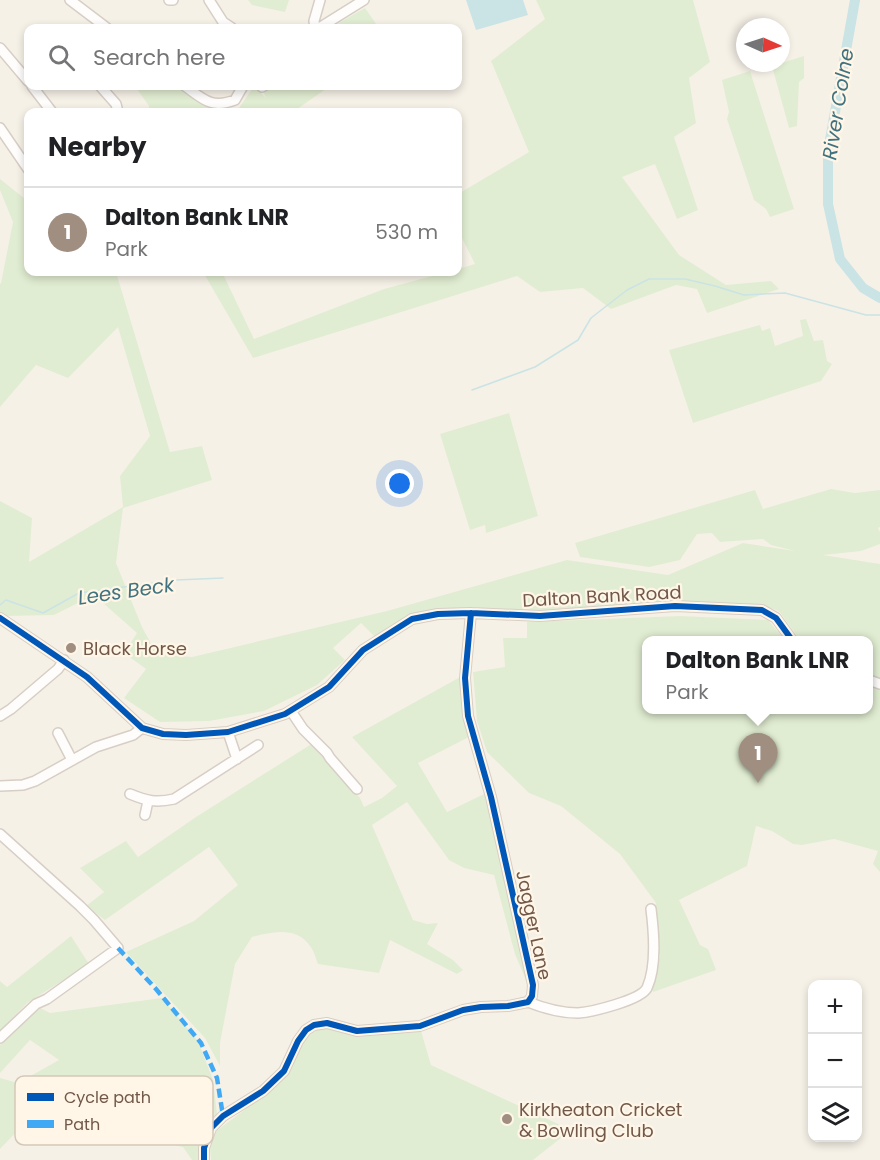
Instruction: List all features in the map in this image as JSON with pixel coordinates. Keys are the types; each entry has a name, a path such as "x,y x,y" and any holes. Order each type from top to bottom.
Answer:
{"street":[{"path":"208,0 226,24"},
{"path":"315,24 314,21 320,0"},
{"path":"324,24 364,0"},
{"path":"72,1 93,24"},
{"path":"0,48 24,76"},
{"path":"35,90 49,108"},
{"path":"104,90 117,108"},
{"path":"190,90 205,101 222,105 235,100 241,90"},
{"path":"0,128 24,163"},
{"name":"Dalton Bank Road","path":"142,728 163,734 228,732 285,714 330,687 363,650 412,619 438,614 540,616 675,606 762,610 776,618 789,636"},
{"name":"Jagger Lane","path":"213,1125 223,1116 263,1092 284,1071 298,1041 306,1030 314,1025 327,1023 357,1031 420,1026 463,1010 528,1002 532,996 533,985 491,797 468,716 465,678 471,613"},
{"path":"0,786 34,781 96,747 132,735 142,728 87,677 1,619"},
{"path":"0,716 58,669 64,660"},
{"path":"291,711 303,729 357,789"},
{"path":"228,732 237,759"},
{"path":"58,733 72,760"},
{"path":"130,794 148,801 163,802 174,799 258,746"},
{"path":"145,815 148,801"},
{"path":"0,834 81,906 118,948 47,999 36,1004 0,1038"},
{"path":"528,1002 542,1008 577,1013 618,1004 643,993 652,970 655,943 651,909"},
{"name":"Jagger Lane","path":"204,1160 205,1145"}],"green space":[{"path":"248,0 289,0 285,12 252,5"},
{"path":"536,0 693,0 710,62 689,78 696,123 674,137 698,210 677,219 655,164 622,177 679,255 726,285 771,281 779,289 707,313 697,289 676,285 611,309 583,288 540,292 517,276 253,358 205,276 224,276 254,339 384,289 432,276 462,276 462,268 475,264 462,238 462,192 529,152 491,61 545,19"},
{"path":"365,8 376,24 337,24"},
{"path":"804,56 804,78 799,82 797,126 789,128 774,72 790,72 790,60"},
{"path":"750,72 794,209 770,217 766,209 754,200 727,119 729,112 722,80"},
{"path":"138,90 183,90 203,104 225,108 149,108"},
{"path":"251,90 258,90 266,98 262,90 324,90 299,108 239,108"},
{"path":"0,179 24,198 24,276 117,276 170,452 202,446 212,480 123,508 116,563 142,627 157,654 192,657 387,611 567,560 668,575 743,543 795,551 771,545 763,539 720,542 712,533 697,534 680,560 649,567 580,557 575,543 755,490 763,509 831,489 855,493 880,490 880,527 878,528 880,544 861,551 823,555 880,564 880,678 873,675 873,636 797,636 779,611 761,605 670,601 544,610 461,608 411,614 375,637 361,623 333,648 345,660 317,685 264,711 209,721 160,722 124,698 146,669 124,653 137,633 94,595 54,615 6,616 0,612 0,501 32,518 29,562 123,507 120,476 150,436 118,327 68,378 36,365 0,407 0,284 13,222 0,190"},
{"path":"806,319 814,341 823,340 827,361 832,364 821,381 693,423 669,350 760,325 762,331 770,328 775,346 803,336 800,320"},
{"path":"509,413 538,516 486,533 485,525 470,530 440,434"},
{"path":"680,616 768,620 782,636 642,636 642,714 873,714 873,687 880,689 880,872 873,864 878,851 834,839 802,845 793,844 772,831 756,826 747,866 679,900 700,945 708,949 716,970 653,992 653,974 660,957 653,912 656,903 620,854 561,806 529,793 487,752 477,721 473,672 505,667 503,638 527,638 527,622"},
{"path":"462,676 464,717 469,737 418,763 447,812 486,793 528,985 515,954 494,875 464,868 449,860 407,802 372,825 413,920 427,924 438,923 427,944 453,960 463,970 457,974 390,940 379,973 318,964 310,946 298,935 291,933 275,932 252,937 235,964 220,1043 220,1066 205,1038 126,952 194,921 238,885 209,847 105,920 86,906 104,892 80,868 126,841 138,857 196,817 313,743 360,798 364,807 382,798 397,786 352,737"},
{"path":"71,936 89,964 27,1003 0,1031 0,981 7,987"},
{"path":"162,998 198,1041 211,1076 30,1076 59,1060 30,1040 0,1073 0,1045 40,1008 50,1013"},
{"path":"331,1028 359,1037 421,1031 431,1065 571,1130 533,1160 211,1160 210,1147 213,1145 215,1132 263,1096 289,1072 303,1040 316,1030"},
{"path":"0,1078 15,1082 15,1133 0,1149"},
{"path":"213,1080 217,1114 213,1118"},
{"path":"175,1145 201,1145 200,1160 192,1160 183,1147"}],"water":[{"path":"466,0 523,0 528,15 476,30"}],"waterway":[{"name":"River Colne","path":"855,0 828,151 828,204 840,259 863,288 880,298"},
{"name":"Lees Beck","path":"472,390 535,367 578,340 591,318 627,290 649,279 685,279 744,295 785,293 866,315 880,315"},
{"name":"Lees Beck","path":"0,605 6,600 43,613 79,593 176,580 223,578"}],"marked path":[{"path":"118,948 201,1043 217,1078 223,1116"}],"cycle path":[{"path":"0,618 87,677 142,728 163,734 186,735 228,732 285,714 329,687 363,650 412,619 438,614 540,616 675,606 762,610 776,618 789,636"},
{"path":"213,1126 223,1116 263,1091 284,1071 298,1041 306,1030 314,1025 327,1023 357,1031 420,1026 463,1010 528,1002 532,996 533,985 491,797 468,716 465,678 471,613"},
{"path":"204,1160 205,1145"}],"place":[{"name":"Black Horse","path":"71,648"},
{"name":"Dalton Bank LNR","path":"758,783"},
{"name":"Kirkheaton Cricket & Bowling Club","path":"507,1119"}]}
